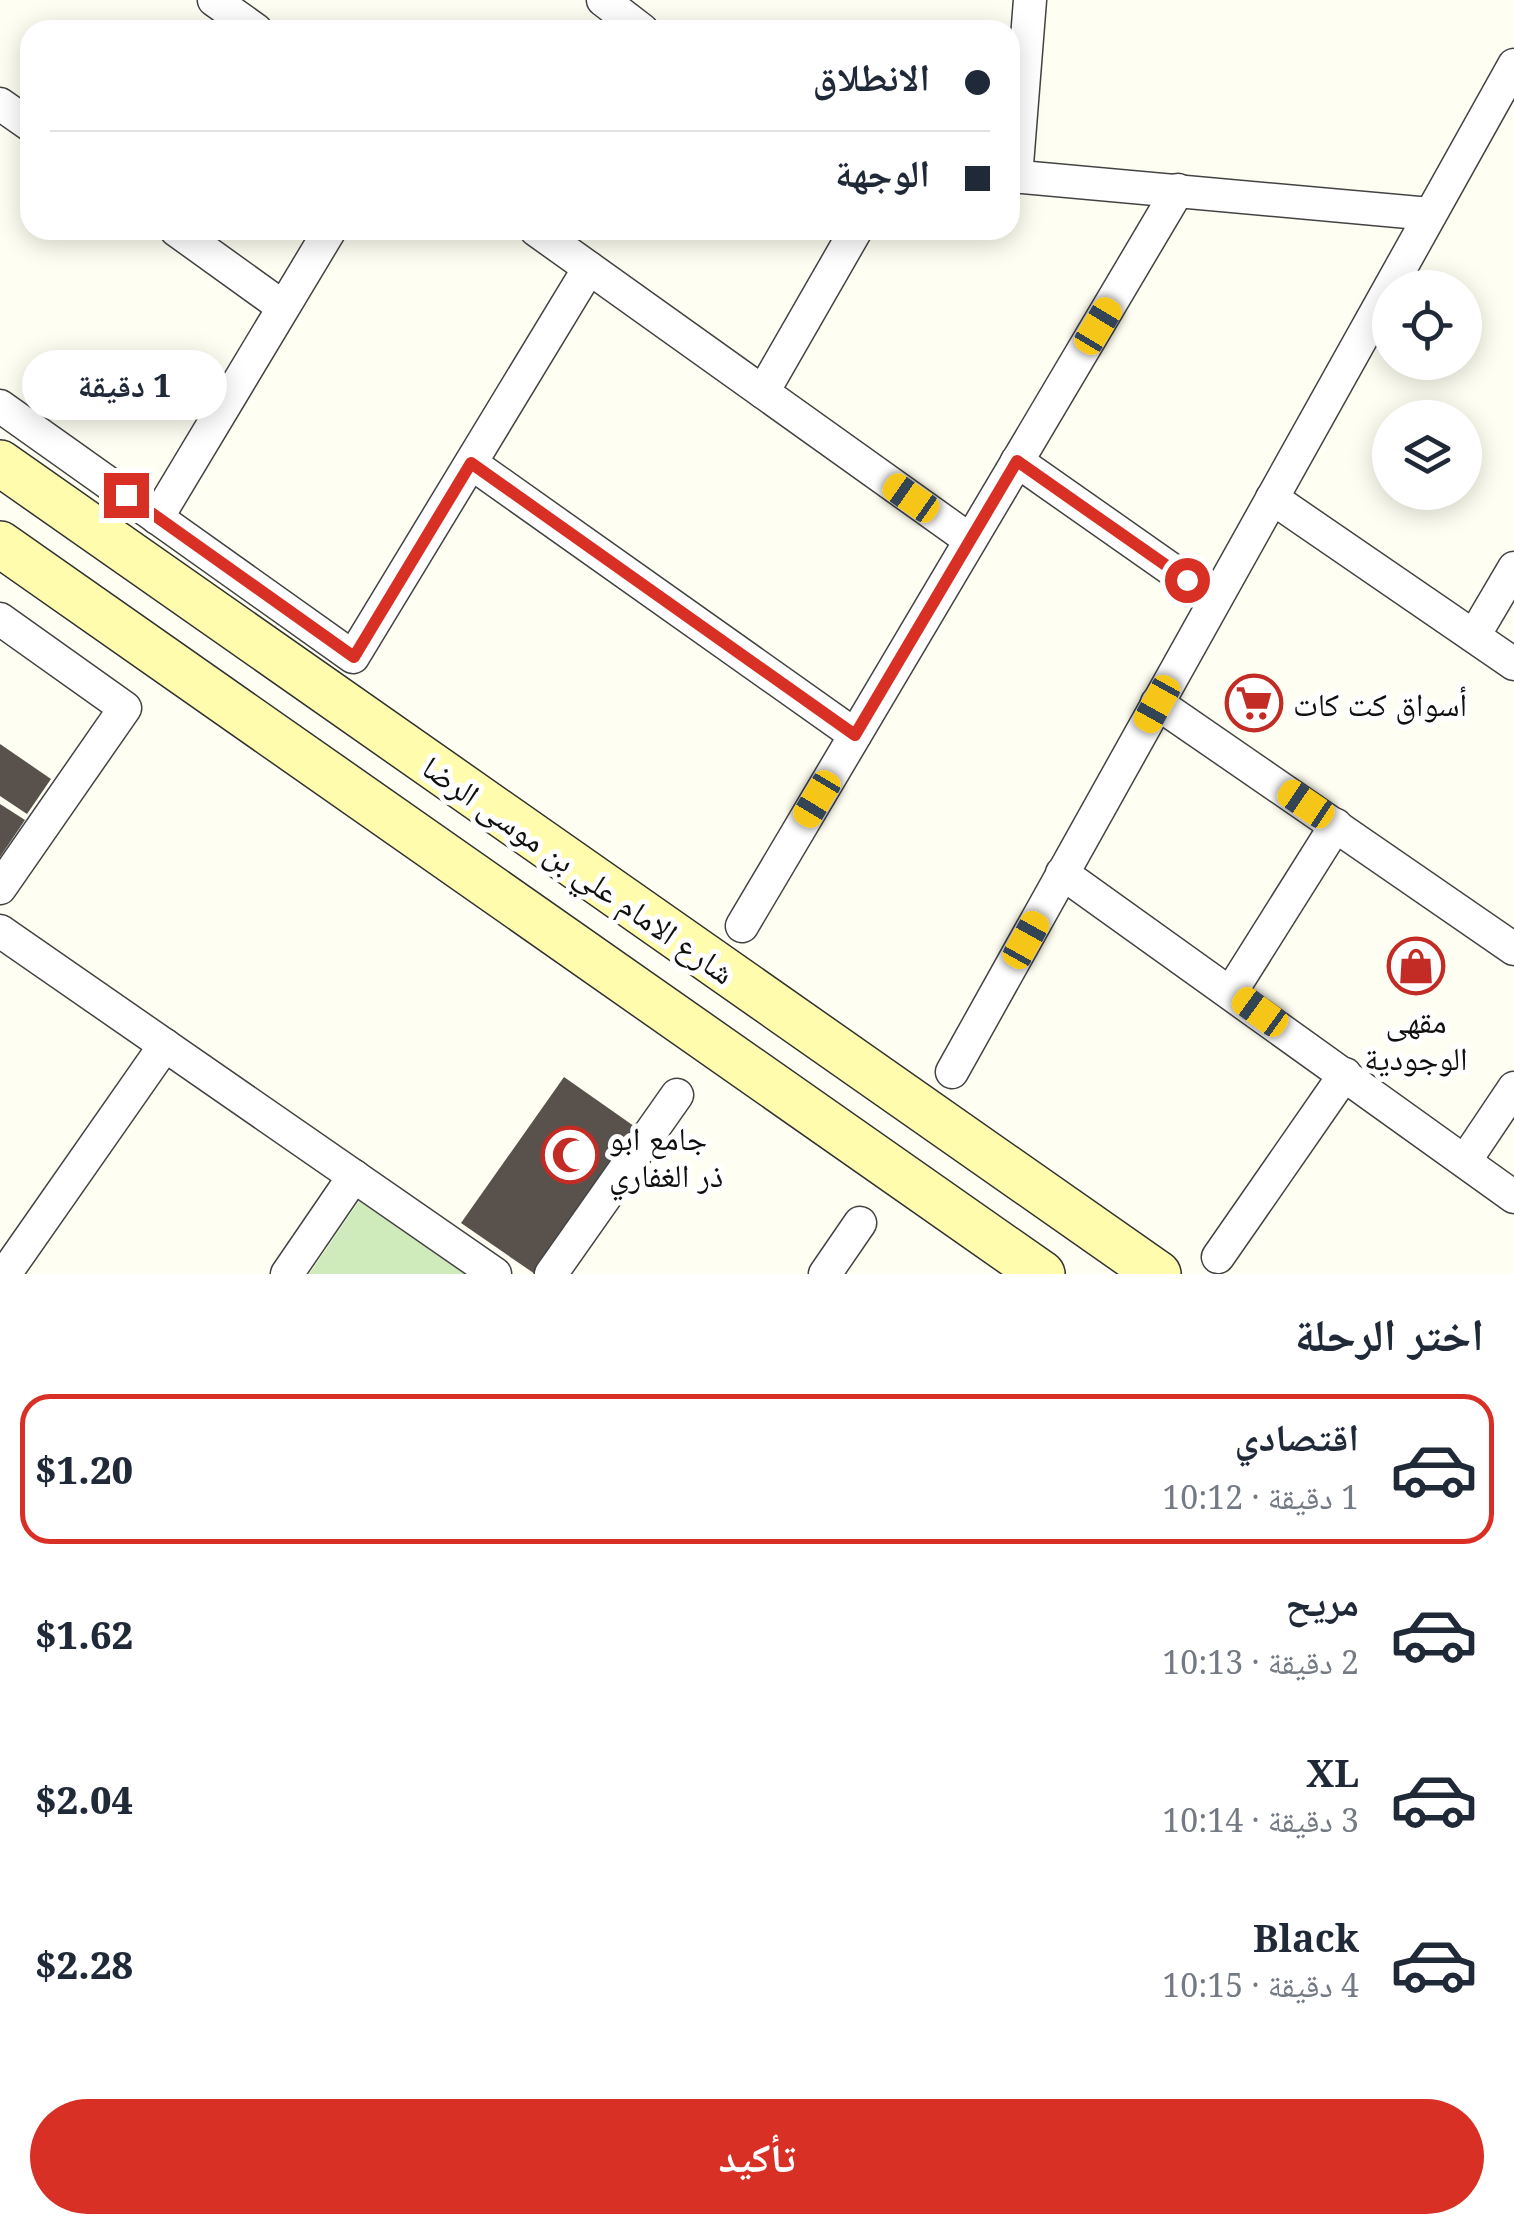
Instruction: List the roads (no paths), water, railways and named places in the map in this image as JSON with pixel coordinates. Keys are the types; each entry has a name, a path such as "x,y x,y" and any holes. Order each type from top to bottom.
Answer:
{"main road":[{"name":"شارع الامام علي بن موسى الرضا","path":"0,463 1158,1274"},
{"name":"شارع الامام علي بن موسى الرضا","path":"0,544 1042,1274"}],"street":[{"path":"214,0 242,20"},
{"path":"603,0 629,20"},
{"path":"1020,104 1030,0"},
{"path":"952,1072 1514,64"},
{"path":"1020,177 1430,214"},
{"path":"742,926 1178,190"},
{"path":"190,240 283,307"},
{"path":"157,518 324,240"},
{"path":"550,240 970,540"},
{"path":"763,392 850,240"},
{"path":"0,406 354,657 589,268"},
{"path":"1017,461 1215,600"},
{"path":"471,463 855,735"},
{"path":"1272,498 1514,664"},
{"path":"1474,636 1514,568"},
{"path":"0,619 126,708 0,888"},
{"path":"1157,704 1514,950"},
{"path":"1232,992 1336,824"},
{"path":"1062,873 1514,1196"},
{"path":"0,931 495,1274"},
{"path":"5,1274 165,1045"},
{"path":"1218,1257 1345,1074"},
{"path":"1465,1161 1514,1088"},
{"path":"551,1274 678,1095"},
{"path":"286,1274 354,1176"},
{"path":"825,1274 860,1223"}],"place":[{"name":"أسواق كت كات","path":"1254,703"},
{"name":"مقهى الوجودية","path":"1416,966"},
{"name":"جامع ابو ذر الغفاري","path":"570,1155"}]}
